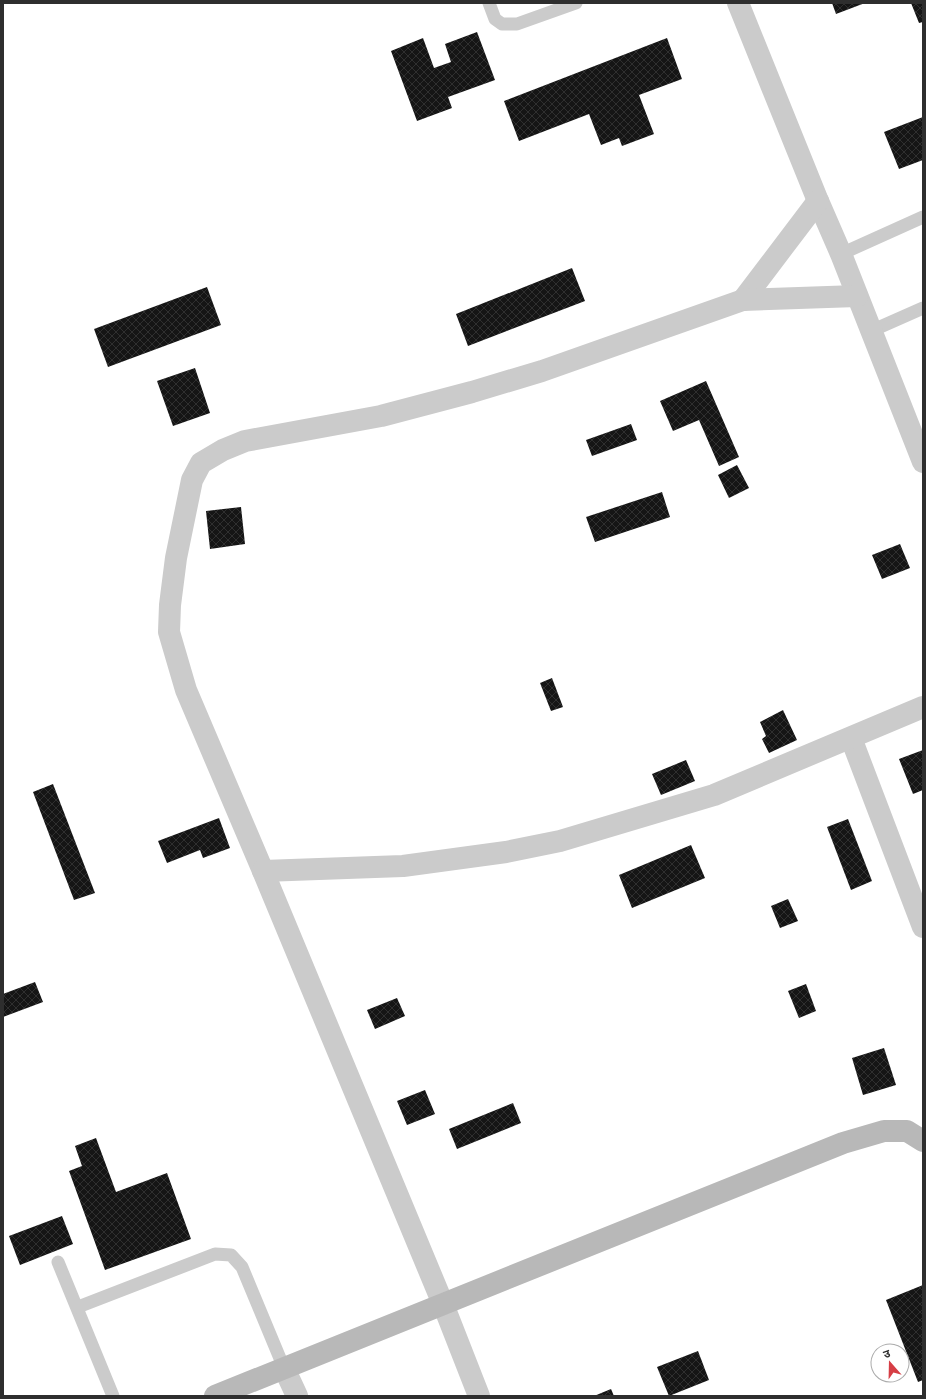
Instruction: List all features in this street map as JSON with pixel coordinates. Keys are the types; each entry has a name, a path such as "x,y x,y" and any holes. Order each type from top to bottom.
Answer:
{"street":[{"path":"738,3 841,254 923,462"},
{"path":"743,300 818,201"},
{"path":"478,1396 443,1304 186,690 169,632 170,605 176,558 192,480 201,463 222,450 245,441 381,416 465,394 542,371 743,300 857,296"},
{"path":"263,871 403,866 506,852 560,841 714,795 923,707"},
{"path":"851,738 923,927"},
{"path":"215,1396 843,1143 884,1131 907,1131 923,1141"},
{"path":"284,1368 297,1396"}],"lane":[{"path":"489,3 495,19 502,24 517,24 576,3"},
{"path":"841,254 923,217"},
{"path":"871,331 923,308"},
{"path":"78,1307 215,1254 231,1255 242,1267 284,1368"},
{"path":"58,1262 78,1307 113,1396"}],"building":[{"path":"832,3 865,3 836,14"},
{"path":"911,3 923,3 923,22 919,23"},
{"path":"477,32 495,80 448,97 452,108 417,121 391,51 423,38 434,68 451,62 445,44"},
{"path":"667,38 682,79 639,95 654,134 622,146 619,138 601,145 589,114 519,141 504,101"},
{"path":"923,117 923,160 899,169 884,132"},
{"path":"572,268 585,301 468,346 456,314"},
{"path":"207,287 221,325 108,367 94,329"},
{"path":"195,368 210,413 173,426 157,381"},
{"path":"706,381 739,457 719,466 699,420 673,431 660,401"},
{"path":"631,424 637,440 592,456 586,440"},
{"path":"737,465 749,488 729,498 718,475"},
{"path":"662,492 670,517 595,542 586,517"},
{"path":"241,507 245,544 210,549 206,511"},
{"path":"900,544 910,568 882,579 872,555"},
{"path":"552,678 563,707 551,711 540,683"},
{"path":"783,710 797,740 769,753 762,739 766,736 760,722"},
{"path":"923,750 923,790 913,794 899,759"},
{"path":"686,760 695,781 661,795 652,774"},
{"path":"53,784 95,893 74,900 33,792"},
{"path":"219,818 230,848 203,858 200,850 167,863 158,841"},
{"path":"848,819 872,881 851,890 827,827"},
{"path":"691,845 705,878 632,908 619,875"},
{"path":"788,899 798,921 780,928 771,906"},
{"path":"35,982 43,1002 3,1017 3,994"},
{"path":"806,984 816,1011 799,1018 788,991"},
{"path":"397,998 405,1016 375,1029 367,1010"},
{"path":"884,1048 896,1085 863,1095 852,1058"},
{"path":"425,1090 435,1114 407,1125 397,1101"},
{"path":"513,1103 521,1123 457,1149 449,1129"},
{"path":"96,1138 116,1192 167,1173 191,1239 105,1270 69,1171 82,1166 75,1146"},
{"path":"62,1216 73,1244 20,1265 9,1236"},
{"path":"923,1285 923,1380 918,1382 910,1362 910,1343 903,1343 886,1300"},
{"path":"698,1351 709,1380 669,1396 657,1367"},
{"path":"611,1389 614,1396 594,1396"}]}
